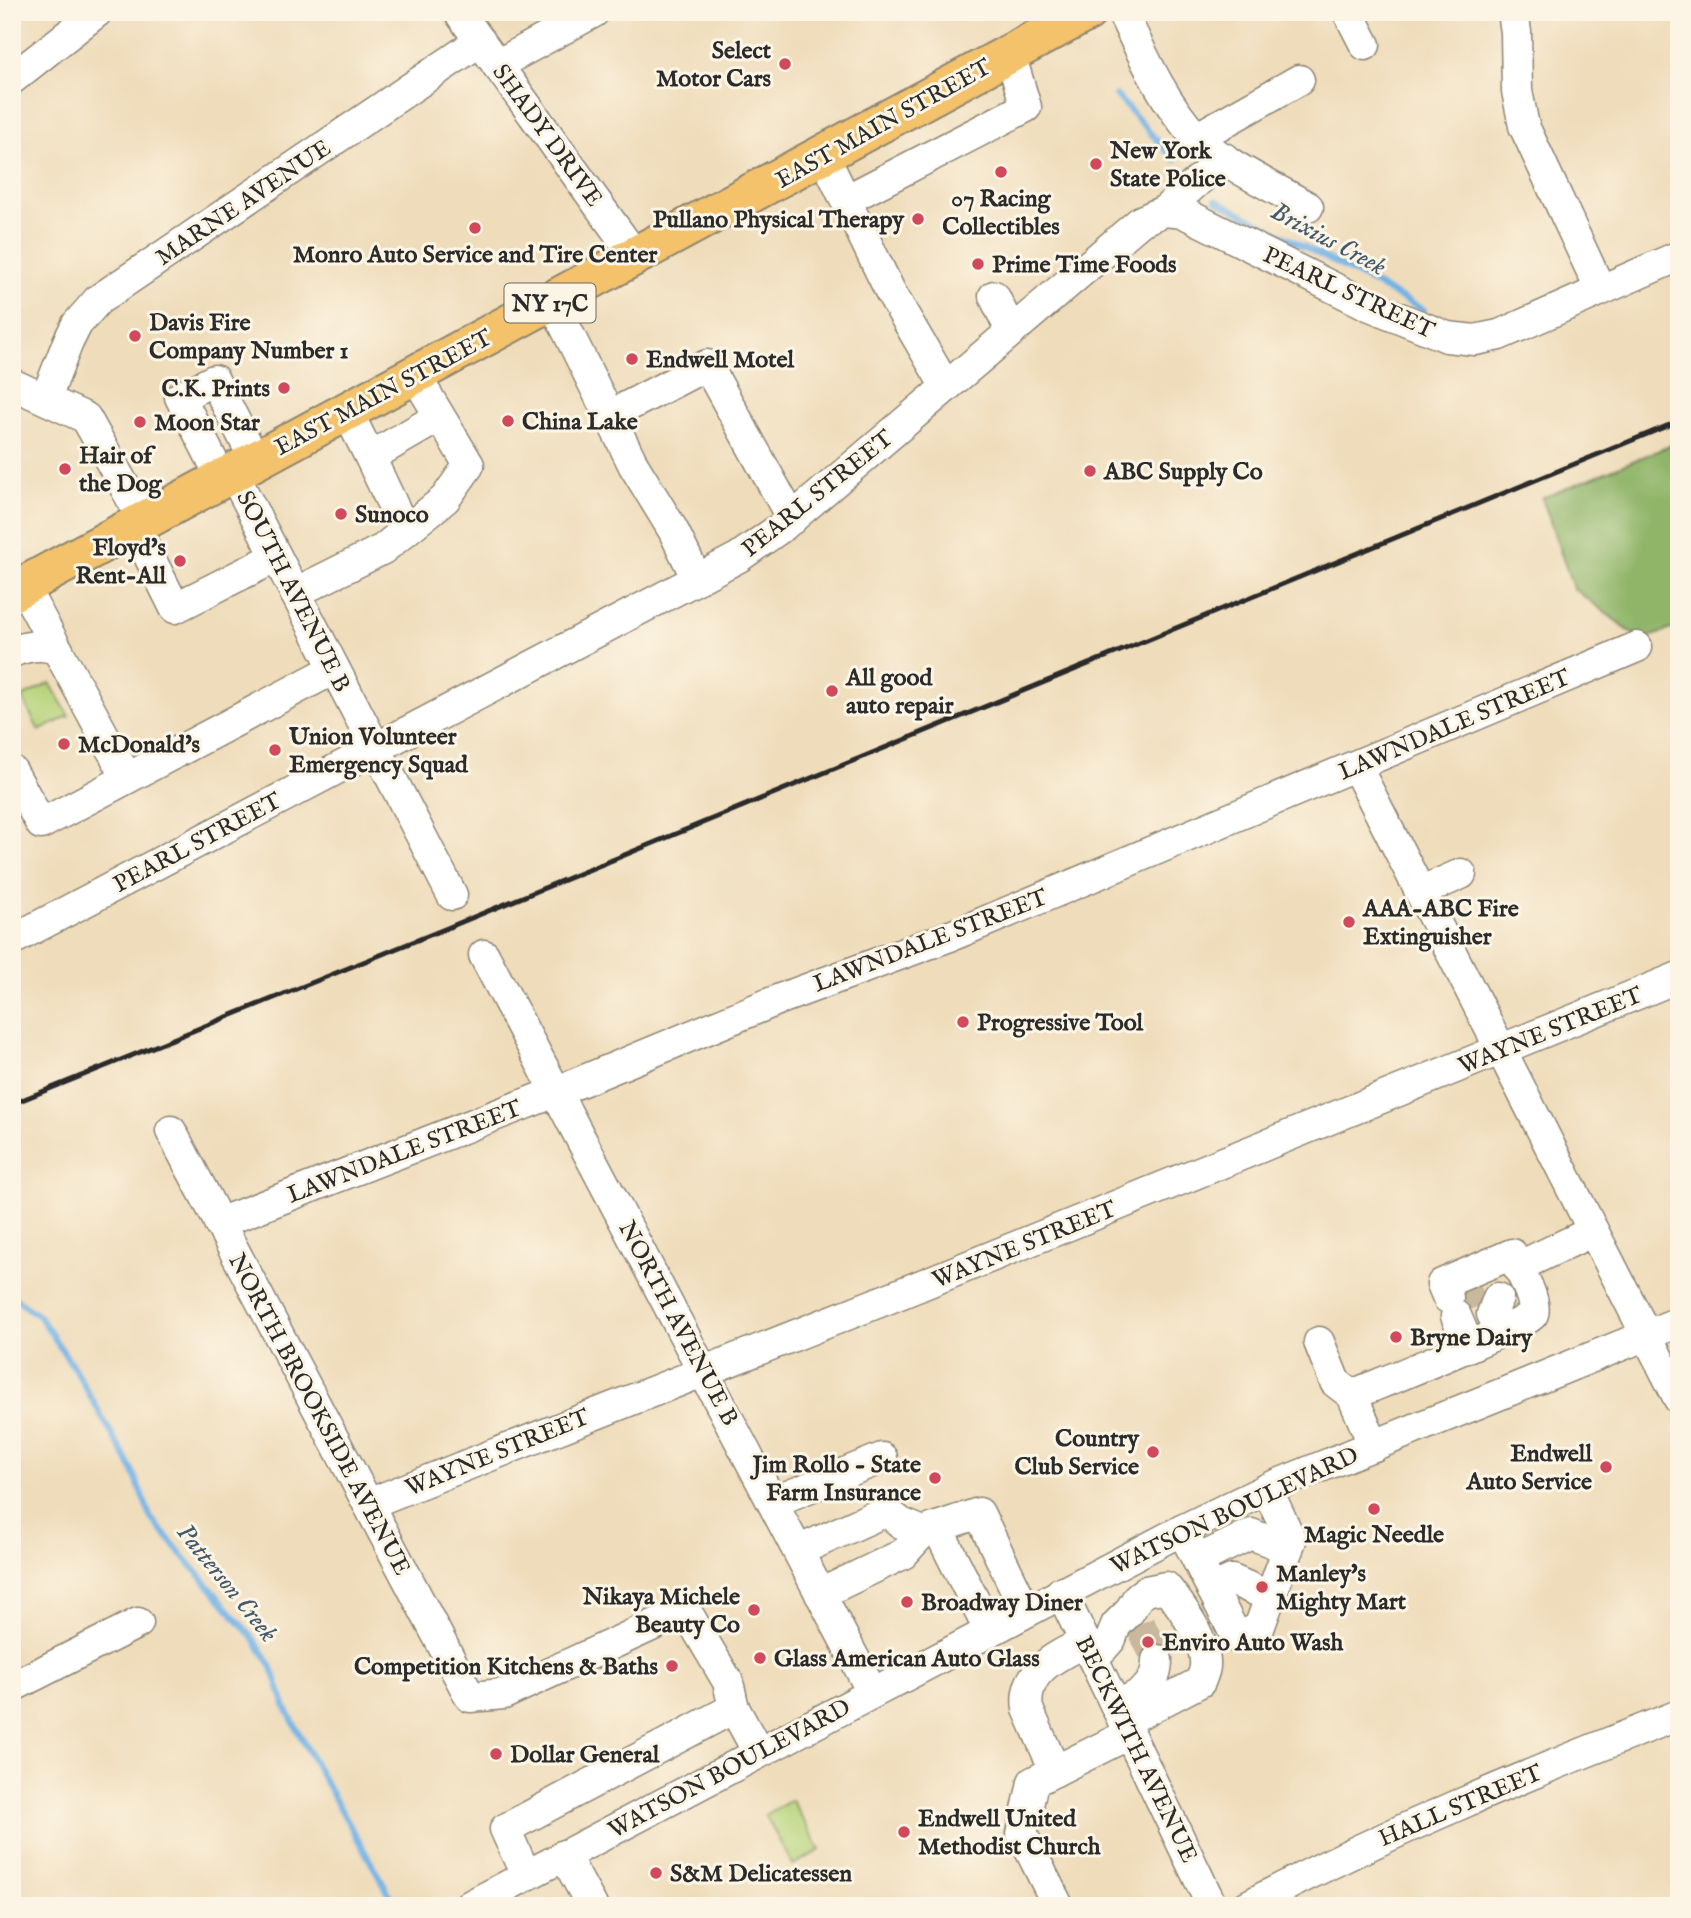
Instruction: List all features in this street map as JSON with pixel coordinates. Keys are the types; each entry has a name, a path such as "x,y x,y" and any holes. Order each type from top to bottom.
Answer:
{"main road":[{"name":"EAST MAIN STREET","path":"18,589 1087,12"}],"street":[{"path":"12,79 97,12"},
{"name":"SHADY DRIVE","path":"459,12 636,257"},
{"name":"MARNE AVENUE","path":"46,398 68,342 78,324 98,300 489,53 594,12"},
{"path":"1122,12 1165,98 1196,138 1224,158 1308,207"},
{"path":"1348,12 1365,45"},
{"path":"1513,12 1517,90 1524,126 1600,289"},
{"path":"846,200 1026,107 1010,54"},
{"path":"1196,138 1299,80"},
{"path":"824,156 888,287 946,387"},
{"path":"1164,211 1224,158"},
{"name":"PEARL STREET","path":"13,938 376,750 739,556 792,519 1141,220 1164,211 1184,213 1368,305 1447,337 1475,340 1499,335 1679,256"},
{"path":"994,296 1011,331"},
{"path":"553,302 634,466 673,530 697,579"},
{"path":"609,415 707,365 792,519"},
{"path":"295,593 383,549 445,499 468,465 415,375"},
{"path":"12,384 86,418 139,524 175,608 276,557"},
{"path":"347,411 405,531"},
{"path":"370,457 439,417"},
{"name":"SOUTH AVENUE B","path":"237,470 276,557 452,895"},
{"path":"18,589 58,650 127,778"},
{"path":"12,652 36,645 58,650"},
{"name":"LAWNDALE STREET","path":"219,1223 558,1091 780,999 958,933 1356,766 1425,747 1637,647"},
{"path":"12,771 41,824 334,668"},
{"path":"1356,766 1679,1399"},
{"path":"1420,892 1461,874"},
{"name":"NORTH AVENUE B","path":"484,955 558,1091 872,1692"},
{"name":"WAYNE STREET","path":"368,1504 887,1299 1679,977"},
{"name":"NORTH BROOKSIDE AVENUE","path":"171,1131 470,1697 504,1694 673,1616 688,1614 728,1682 734,1708"},
{"path":"1518,1267 1593,1231"},
{"path":"1352,1395 1469,1346 1478,1301 1512,1254 1534,1303 1534,1314 1529,1320 1478,1301"},
{"name":"WATSON BOULEVARD","path":"469,1906 1182,1530 1267,1489 1374,1446 1483,1414 1679,1322"},
{"path":"1319,1342 1335,1382 1352,1395 1374,1446"},
{"path":"773,1502 882,1458"},
{"path":"1182,1530 1237,1638 1259,1628 1291,1541 1267,1489"},
{"path":"798,1551 887,1511 901,1523 930,1530 989,1630"},
{"path":"820,1594 903,1554 930,1530 979,1513 1026,1611"},
{"path":"1208,1580 1251,1534 1284,1559"},
{"path":"1208,1580 1232,1580 1268,1602"},
{"path":"1044,1777 1028,1709 1028,1687 1033,1677 1045,1665 1089,1649 1103,1648 1111,1639 1116,1625 1132,1618 1146,1591 1166,1587 1179,1603 1196,1633 1205,1655 1205,1668 1200,1682 1123,1721 1044,1777 1022,1834 1058,1906"},
{"name":"BECKWITH AVENUE","path":"1062,1592 1212,1906"},
{"path":"12,1687 138,1623"},
{"path":"1123,1721 1149,1672"},
{"path":"526,1875 505,1829 734,1708 758,1752"},
{"name":"HALL STREET","path":"1247,1906 1398,1829 1679,1715"},
{"path":"564,1855 592,1906"}],"green space":[{"path":"1679,442 1679,626 1641,640 1573,588 1542,498"},
{"path":"50,683 69,716 39,731 22,697"},
{"path":"792,1800 820,1850 793,1865 765,1815"}],"waterway":[{"name":"Brixius Creek","path":"1116,95 1175,160"},
{"name":"Brixius Creek","path":"1216,200 1424,310"},
{"name":"Patterson Creek","path":"12,1296 40,1317 74,1368 132,1469 151,1518 253,1638 271,1665 286,1708 396,1906"}],"tunnel":[{"path":"1466,1290 1474,1308"},
{"path":"1140,1624 1157,1660"}],"railway":[{"path":"12,1104 1679,421"}],"place":[{"name":"Select Motor Cars","path":"785,64"},
{"name":"New York State Police","path":"1096,164"},
{"name":"07 Racing Collectibles","path":"1001,172"},
{"name":"Pullano Physical Therapy","path":"918,219"},
{"name":"Monro Auto Service and Tire Center","path":"475,228"},
{"name":"Prime Time Foods","path":"978,264"},
{"name":"Davis Fire Company Number 1","path":"135,336"},
{"name":"Endwell Motel","path":"632,359"},
{"name":"C.K. Prints","path":"284,388"},
{"name":"China Lake","path":"508,421"},
{"name":"Moon Star","path":"140,422"},
{"name":"Hair of the Dog","path":"65,469"},
{"name":"ABC Supply Co","path":"1090,471"},
{"name":"Sunoco","path":"341,514"},
{"name":"Floyd's Rent-All","path":"180,561"},
{"name":"All good auto repair","path":"832,691"},
{"name":"McDonald's","path":"64,744"},
{"name":"Union Volunteer Emergency Squad","path":"275,750"},
{"name":"AAA-ABC Fire Extinguisher","path":"1349,922"},
{"name":"Progressive Tool","path":"963,1022"},
{"name":"Bryne Dairy","path":"1396,1337"},
{"name":"Country Club Service","path":"1153,1452"},
{"name":"Endwell Auto Service","path":"1606,1467"},
{"name":"Jim Rollo - State Farm Insurance","path":"935,1478"},
{"name":"Magic Needle","path":"1374,1509"},
{"name":"Manley's Mighty Mart","path":"1262,1587"},
{"name":"Broadway Diner","path":"907,1602"},
{"name":"Nikaya Michele Beauty Co","path":"754,1610"},
{"name":"Enviro Auto Wash","path":"1148,1642"},
{"name":"Glass American Auto Glass","path":"760,1658"},
{"name":"Competition Kitchens & Baths","path":"672,1666"},
{"name":"Dollar General","path":"496,1754"},
{"name":"Endwell United Methodist Church","path":"904,1832"},
{"name":"S&M Delicatessen","path":"656,1873"}]}
